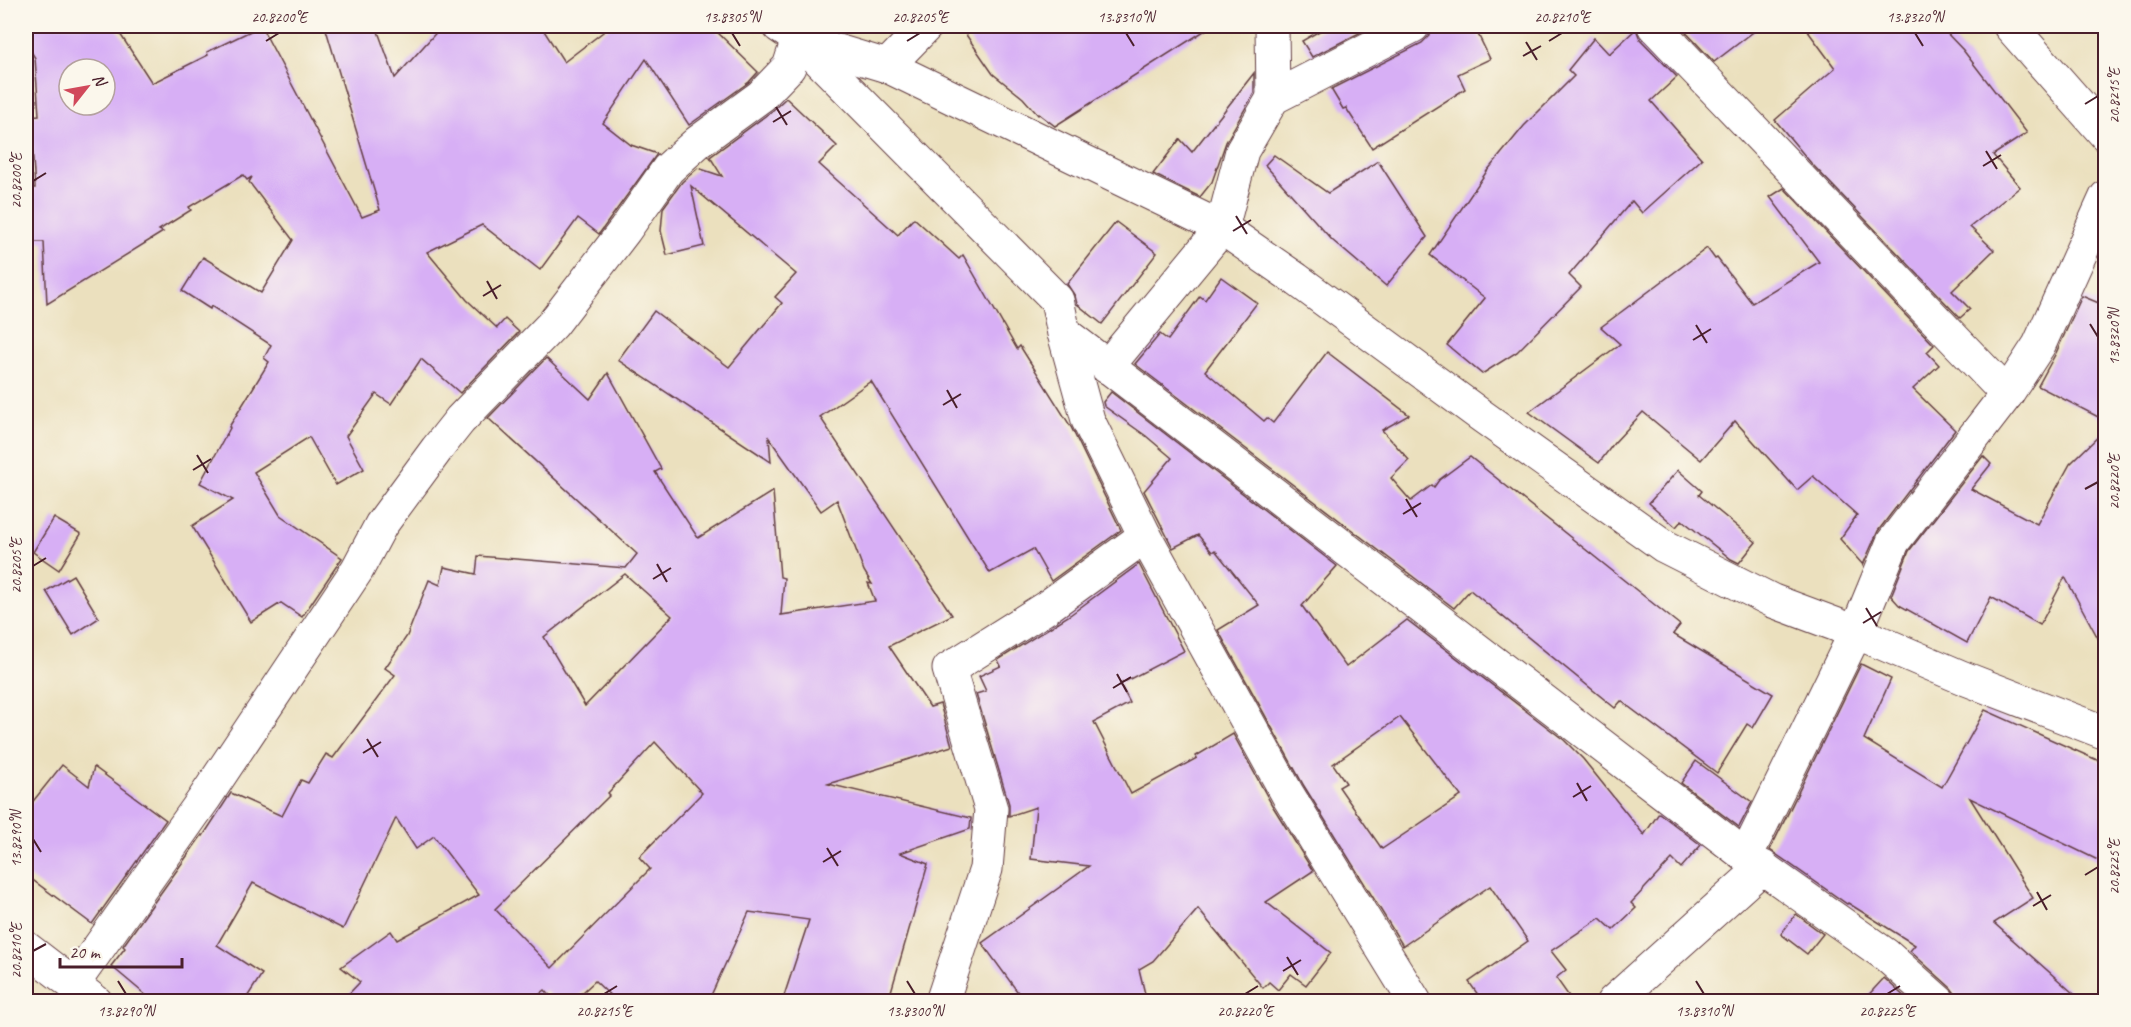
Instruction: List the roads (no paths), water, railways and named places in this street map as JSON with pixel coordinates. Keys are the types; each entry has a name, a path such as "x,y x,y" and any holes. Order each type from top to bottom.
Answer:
{"street":[{"path":"887,66 926,26"},
{"path":"1272,26 1274,98"},
{"path":"1107,367 1222,228 1242,151 1274,98 1413,26"},
{"path":"1654,26 2007,394"},
{"path":"2010,26 2106,135"},
{"path":"789,30 887,66 1222,228 1296,279 1479,414 1664,546 1773,601 2106,733"},
{"path":"789,30 1057,300 1088,420 1145,536 1288,795 1415,1002"},
{"path":"26,948 85,993 204,800 357,570 381,525 460,420 553,324 625,230 668,169 698,141 761,96 789,67 789,30"},
{"path":"1613,1002 1755,862 1893,542 2007,394 2038,345 2106,197"},
{"path":"1064,333 1755,862 1886,955 1939,1002"},
{"path":"942,1002 986,869 991,809 949,669 1047,607 1145,536"}]}
